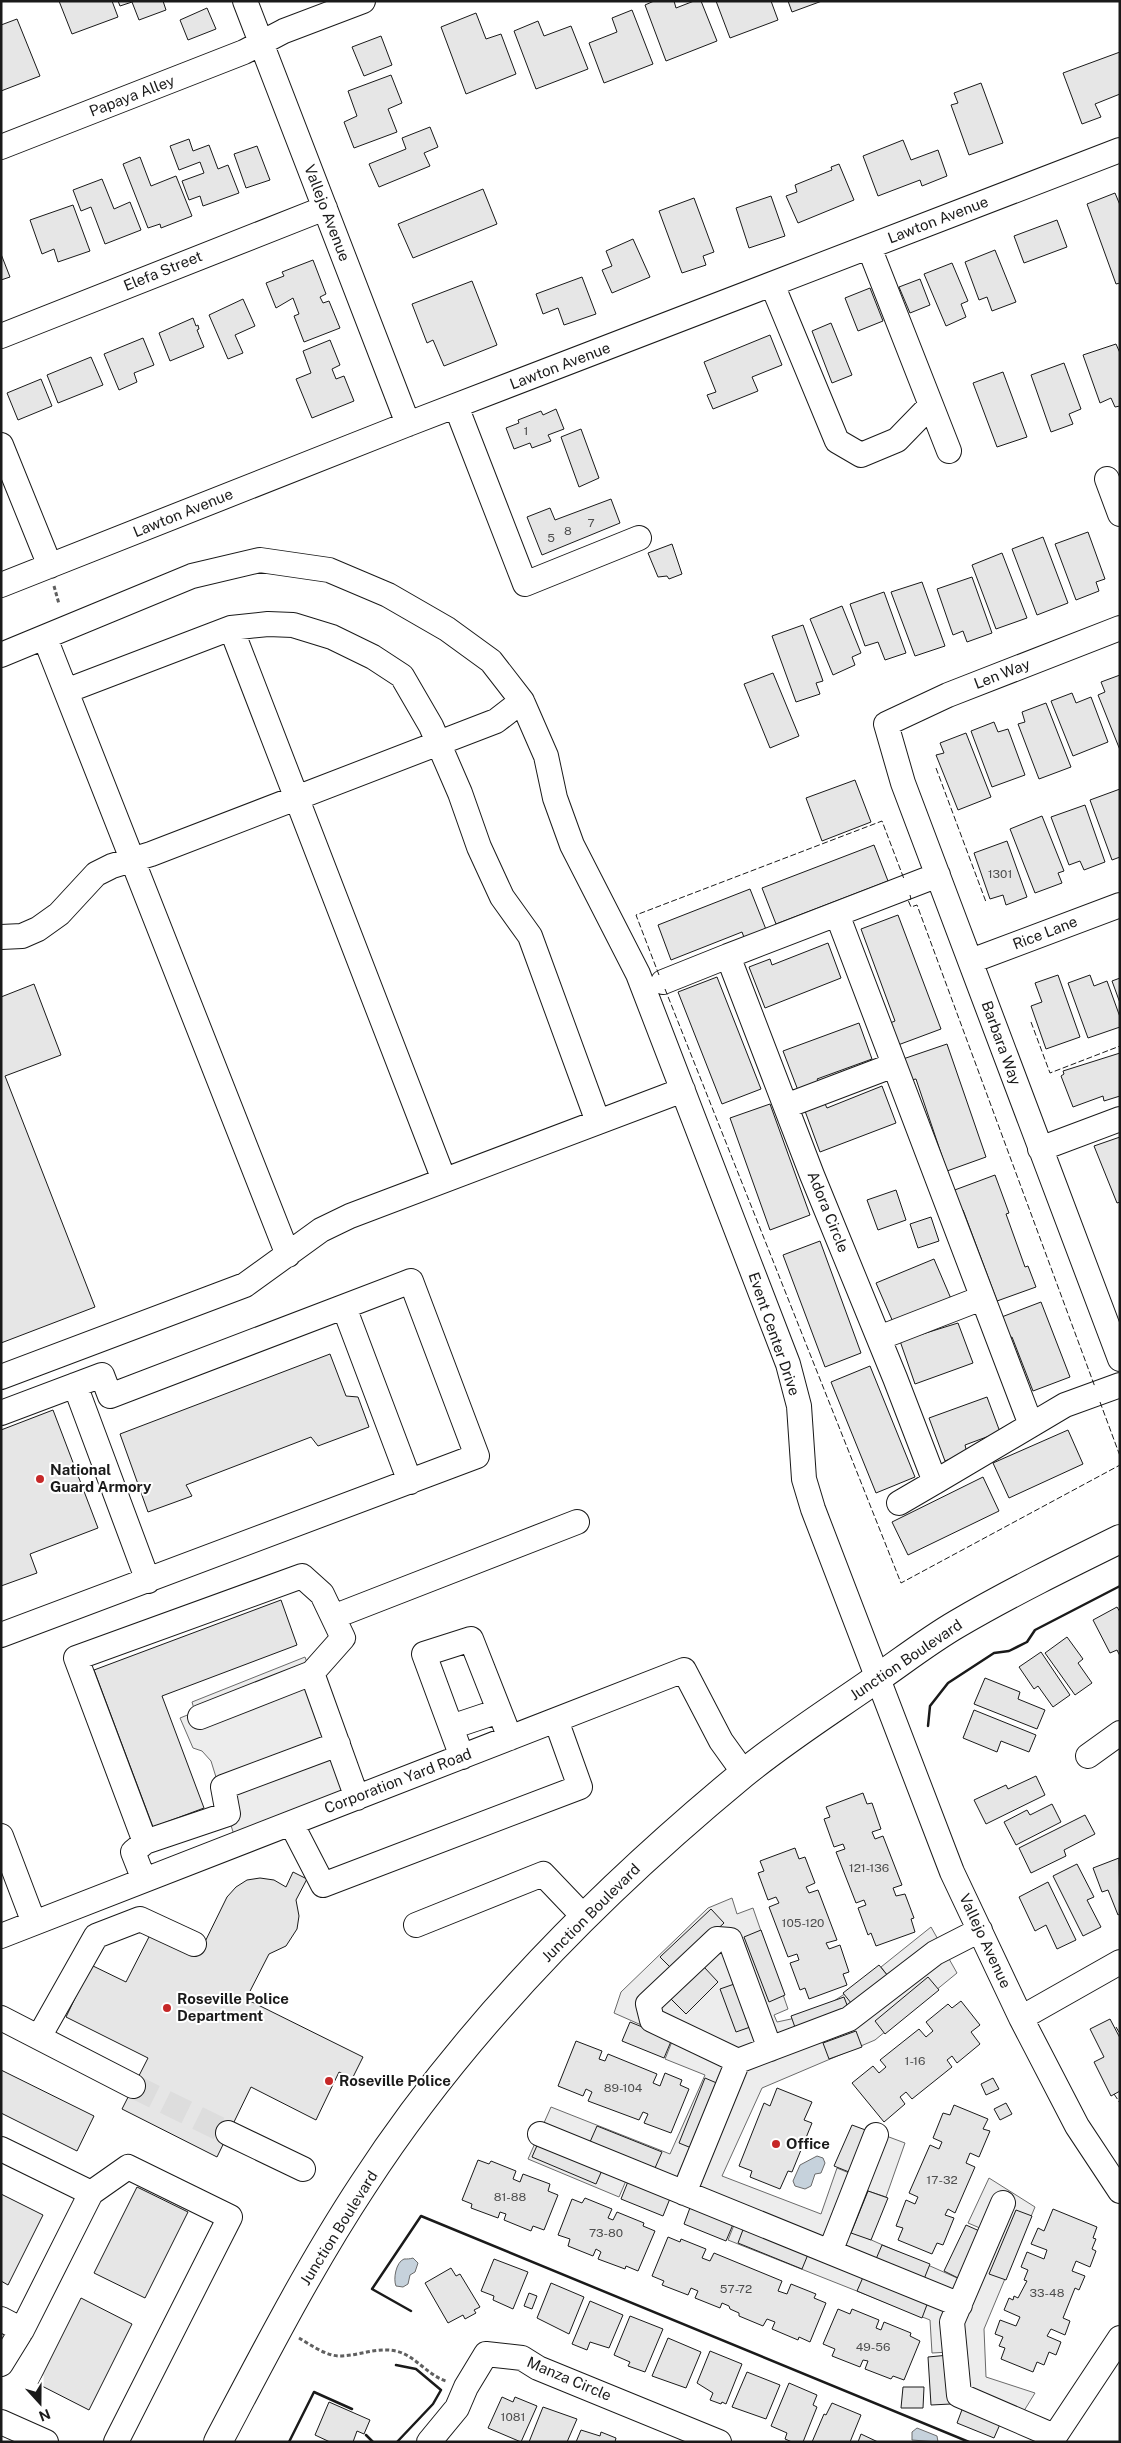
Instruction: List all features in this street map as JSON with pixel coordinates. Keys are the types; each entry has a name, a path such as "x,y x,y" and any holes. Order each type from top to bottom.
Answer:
{"main road":[{"name":"Junction Boulevard","path":"218,2442 278,2327 363,2185 434,2085 527,1976 631,1872 744,1773 955,1625 1120,1539"}],"street":[{"name":"Vallejo Avenue","path":"245,1 408,424"},
{"name":"Papaya Alley","path":"1,147 244,52 284,31 363,1"},
{"name":"Lawton Avenue","path":"1,585 408,424 1120,150"},
{"name":"Elefa Street","path":"1,336 325,208"},
{"path":"869,247 949,450"},
{"path":"772,284 838,441 861,456 897,440 931,404"},
{"path":"456,406 525,584 639,538"},
{"path":"1,445 50,566"},
{"path":"1107,479 1120,514"},
{"name":"Event Center Drive","path":"1,655 192,576 260,560 329,570 388,595 447,629 491,661 522,701 546,756 555,798 572,845 638,974 788,1364 799,1406 804,1480 813,1510 877,1678"},
{"path":"66,691 230,628 268,624 293,625 332,638 373,657 402,676 431,726 460,793 479,847 502,897 530,936 598,1122"},
{"path":"230,628 444,1180"},
{"name":"Len Way","path":"886,724 948,695 1120,628"},
{"path":"45,638 288,1255"},
{"path":"1,937 22,936 49,923 96,874 496,721 522,701"},
{"name":"Barbara Way","path":"886,724 903,783 1120,1359"},
{"path":"663,982 938,874"},
{"name":"Rice Lane","path":"971,961 1120,905"},
{"path":"837,914 1031,1425"},
{"name":"Adora Circle","path":"728,956 935,1482"},
{"path":"786,1106 894,1065"},
{"path":"1,1377 245,1285 321,1230 350,1216 598,1122 681,1085"},
{"path":"1040,1149 1120,1119"},
{"path":"1,1413 102,1375 110,1396 412,1281 477,1456 1,1635"},
{"path":"879,1338 982,1298"},
{"path":"344,1307 410,1482"},
{"path":"76,1385 148,1580"},
{"path":"899,1503 1065,1405 1120,1385"},
{"path":"333,1617 577,1522"},
{"path":"145,1842 76,1658 302,1576 322,1594 343,1638 312,1673 200,1717"},
{"path":"462,1757 424,1654 472,1639 510,1738"},
{"name":"Corporation Yard Road","path":"1,1936 684,1670 720,1741 744,1773"},
{"path":"312,1673 357,1798"},
{"name":"Vallejo Avenue","path":"877,1678 952,1872 1021,2018 1077,2126 1120,2190"},
{"path":"451,1727 499,1710"},
{"path":"291,1823 323,1885 580,1787 556,1720"},
{"path":"1088,1756 1120,1733"},
{"path":"144,1880 133,1852 145,1842 228,1814 223,1787 338,1744"},
{"path":"1,1836 34,1923"},
{"path":"416,1925 543,1874 585,1918"},
{"path":"39,2037 96,1936 140,1919 194,1944"},
{"path":"770,2049 730,1940 717,1939 648,2004 652,2020 738,2061 770,2049 849,2019 935,1952 980,1930"},
{"path":"1021,2018 1120,1962"},
{"path":"1,2018 133,2086"},
{"path":"684,2193 738,2061"},
{"path":"228,2133 303,2169"},
{"path":"540,2134 960,2305"},
{"path":"830,2252 876,2135"},
{"path":"1,2150 91,2193"},
{"path":"1,2364 22,2330 91,2193 128,2167 230,2217 116,2442"},
{"path":"1003,2203 952,2322 959,2395 1052,2439 1120,2338"},
{"path":"1,2319 22,2330"},
{"name":"Manza Circle","path":"429,2442 457,2408 466,2387 486,2354 522,2358 538,2368 719,2442"},
{"path":"1,2422 46,2442"}],"path":[{"path":"278,2327 332,2355 341,2356 376,2349 397,2351 414,2359 444,2381 466,2387"}],"shaded area":[{"path":"305,1657 354,1791 234,1835 211,1761 202,1751 193,1748 180,1718 195,1712 192,1702"},
{"path":"732,1898 737,1914 753,1908 788,2009 774,2015 777,2022 791,2019 831,2003 846,1993 892,1981 881,1967 931,1927 957,1973 875,2040 762,2088 722,2176 821,2214 837,2168 854,2175 873,2131 905,2143 886,2197 868,2191 851,2231 964,2281 987,2231 968,2223 989,2178 1035,2207 984,2329 986,2377 1035,2393 1014,2427 953,2402 950,2352 932,2353 930,2320 728,2240 736,2220 628,2176 619,2197 528,2159 551,2107 670,2154 705,2075 665,2059 673,2039 614,2013 621,1992 708,1908"},
{"path":"817,2156 823,2158 825,2163 821,2173 815,2174 811,2186 805,2189 795,2186 793,2181 800,2165"},
{"path":"413,2258 418,2263 415,2272 410,2275 408,2284 403,2287 396,2286 395,2275 399,2263 404,2259"},
{"path":"917,2428 937,2436 938,2442 912,2440 912,2432"}],"building":[{"path":"59,1 112,1 118,17 72,34"},
{"path":"118,1 163,1 166,10 139,20 132,2 120,6"},
{"path":"654,1 674,1 676,8 694,1 701,1 717,41 666,61 645,5"},
{"path":"716,1 771,1 778,20 730,38"},
{"path":"788,1 822,1 792,12"},
{"path":"207,8 216,29 188,40 180,20"},
{"path":"632,10 653,64 604,83 589,43 617,32 612,18"},
{"path":"476,13 486,39 501,34 516,74 466,94 441,27"},
{"path":"17,19 40,76 1,91 1,25"},
{"path":"538,21 544,36 571,26 588,69 536,89 514,31"},
{"path":"381,36 392,65 364,76 352,47"},
{"path":"1120,52 1120,94 1095,104 1101,117 1082,124 1063,73"},
{"path":"391,75 402,103 388,109 397,132 354,148 344,122 357,116 348,91"},
{"path":"981,83 1003,143 969,155 951,105 958,103 954,93"},
{"path":"430,127 438,147 424,153 430,166 379,187 369,164 406,149 402,138"},
{"path":"189,139 193,151 209,145 218,169 228,165 239,193 203,206 200,196 189,200 182,181 204,173 200,162 179,170 170,146"},
{"path":"903,140 911,160 938,150 947,176 922,186 920,180 878,196 863,156"},
{"path":"257,146 270,180 246,188 234,154"},
{"path":"140,157 151,186 176,176 192,216 161,228 160,224 148,228 123,164"},
{"path":"839,164 854,200 798,223 786,196 797,192 795,185 832,170 831,167"},
{"path":"102,179 114,209 130,202 141,230 105,244 91,207 81,211 73,190"},
{"path":"483,189 497,224 413,258 398,224"},
{"path":"1115,193 1120,205 1120,283 1116,284 1087,204"},
{"path":"771,196 785,236 749,248 736,208"},
{"path":"694,198 714,252 703,256 706,265 682,273 659,211"},
{"path":"73,205 90,251 58,262 54,249 42,254 30,220"},
{"path":"1057,220 1067,247 1024,263 1014,236"},
{"path":"633,239 650,277 612,293 602,270 612,266 606,251"},
{"path":"995,250 1016,302 992,311 987,297 979,300 965,262"},
{"path":"1,254 10,277 1,280"},
{"path":"313,260 326,294 320,297 323,303 329,301 340,328 304,342 294,316 299,314 293,298 276,308 266,283 284,276 282,272"},
{"path":"952,263 968,301 961,304 966,317 946,326 924,274"},
{"path":"582,277 596,314 564,325 558,308 543,314 536,294"},
{"path":"920,279 930,305 910,313 899,287"},
{"path":"472,281 497,345 444,366 433,340 427,343 412,304"},
{"path":"870,288 883,321 858,331 845,298"},
{"path":"243,299 255,326 235,335 243,353 228,359 209,315"},
{"path":"193,318 196,326 198,325 199,329 197,330 204,347 170,361 159,333"},
{"path":"831,323 852,375 832,383 812,331"},
{"path":"770,335 782,365 752,377 758,391 713,409 707,395 716,392 704,362"},
{"path":"143,338 154,365 134,373 137,382 119,390 104,354"},
{"path":"330,340 340,365 332,369 336,379 344,376 354,401 312,418 296,379 311,373 303,351"},
{"path":"1116,344 1120,353 1120,406 1115,407 1111,398 1100,403 1083,355"},
{"path":"91,357 103,385 58,403 47,375"},
{"path":"1064,363 1081,409 1069,414 1073,424 1051,432 1031,375"},
{"path":"1003,372 1027,437 997,447 973,383"},
{"path":"41,379 52,406 18,420 7,393"},
{"path":"556,409 564,429 548,435 551,441 532,448 530,443 514,449 506,428 519,423 518,420 541,411 543,415"},
{"path":"581,429 599,478 579,487 561,437"},
{"path":"611,499 620,523 542,555 527,517 550,508 555,520"},
{"path":"1088,532 1105,579 1096,582 1099,591 1076,600 1055,544"},
{"path":"1043,537 1068,603 1037,615 1012,549"},
{"path":"672,544 682,574 669,579 667,576 658,577 648,553"},
{"path":"1002,553 1027,618 996,629 972,565"},
{"path":"972,577 992,633 967,642 963,631 953,635 937,589"},
{"path":"922,582 945,646 915,656 891,592"},
{"path":"884,592 906,653 885,660 878,642 865,646 850,604"},
{"path":"842,606 861,653 852,657 855,665 833,675 810,619"},
{"path":"803,625 823,681 816,683 820,694 796,702 772,636"},
{"path":"773,673 799,736 770,748 744,684"},
{"path":"1120,675 1120,750 1098,695 1105,692 1101,682"},
{"path":"1072,693 1076,703 1091,697 1108,742 1073,756 1051,701"},
{"path":"1046,703 1071,767 1039,779 1018,724 1025,722 1022,712"},
{"path":"994,722 998,732 1008,729 1025,775 992,787 971,731"},
{"path":"966,733 991,797 958,810 936,755 944,753 940,743"},
{"path":"855,780 871,822 822,841 806,798"},
{"path":"1120,789 1120,857 1112,860 1090,800"},
{"path":"1085,805 1105,862 1084,870 1080,861 1069,865 1051,817"},
{"path":"1042,816 1064,871 1058,873 1062,883 1035,893 1010,829"},
{"path":"1007,841 1027,897 1006,905 1003,895 990,899 974,853"},
{"path":"874,845 888,881 776,924 762,888"},
{"path":"750,889 767,932 745,940 742,932 671,960 658,925"},
{"path":"898,915 941,1029 898,1045 890,1023 895,1021 861,929"},
{"path":"828,943 841,978 765,1008 749,967 770,959 772,965"},
{"path":"1058,975 1080,1037 1046,1049 1031,1006 1042,1002 1035,983"},
{"path":"1090,975 1094,986 1107,981 1120,1017 1120,1027 1088,1038 1068,983"},
{"path":"717,977 761,1089 722,1104 678,992"},
{"path":"1120,978 1120,1003 1112,981"},
{"path":"34,984 61,1055 5,1076 95,1307 1,1343 1,997"},
{"path":"859,1023 872,1059 817,1079 820,1084 799,1093 783,1051"},
{"path":"947,1044 986,1157 947,1171 916,1079 911,1080 903,1059"},
{"path":"1120,1053 1120,1096 1104,1101 1103,1096 1073,1107 1061,1076 1064,1074 1063,1071"},
{"path":"882,1086 896,1123 820,1152 805,1111 825,1104 827,1108"},
{"path":"770,1104 810,1215 770,1230 730,1118"},
{"path":"1120,1137 1120,1202 1117,1203 1094,1146"},
{"path":"995,1175 1009,1213 1006,1214 1025,1267 1028,1266 1036,1287 997,1301 963,1210 959,1211 952,1191"},
{"path":"896,1190 906,1220 878,1230 867,1200"},
{"path":"931,1217 939,1241 918,1248 910,1224"},
{"path":"820,1241 861,1353 825,1367 783,1255"},
{"path":"934,1259 952,1301 893,1322 876,1283"},
{"path":"1041,1302 1070,1377 1033,1391 1012,1337 1007,1339 999,1318"},
{"path":"958,1323 973,1363 915,1384 900,1341"},
{"path":"330,1354 346,1396 358,1397 369,1427 318,1446 311,1437 186,1485 192,1496 148,1512 120,1434"},
{"path":"870,1366 915,1477 876,1493 831,1382"},
{"path":"987,1397 1000,1432 965,1445 967,1453 945,1461 929,1418"},
{"name":"National Guard Armory","path":"53,1410 98,1528 30,1554 37,1573 1,1586 1,1430"},
{"path":"1068,1430 1083,1464 1009,1498 993,1463"},
{"path":"983,1477 999,1511 908,1555 892,1522"},
{"path":"281,1600 297,1645 162,1696 204,1808 153,1827 94,1670"},
{"path":"1117,1607 1120,1612 1120,1656 1117,1650 1110,1653 1093,1620"},
{"path":"1067,1637 1083,1659 1078,1663 1092,1683 1075,1695 1045,1653"},
{"path":"1041,1652 1070,1695 1053,1707 1038,1686 1034,1689 1019,1667"},
{"path":"985,1678 1020,1692 1018,1699 1045,1710 1037,1729 974,1704"},
{"path":"974,1710 1036,1735 1029,1752 1001,1741 997,1752 963,1738"},
{"path":"1036,1776 1045,1795 986,1824 974,1800 1006,1785 1008,1789"},
{"path":"863,1793 867,1804 872,1803 881,1829 872,1832 875,1839 883,1836 902,1885 893,1888 896,1896 905,1894 914,1918 911,1919 915,1932 876,1946 871,1933 868,1935 858,1908 866,1905 864,1900 856,1903 836,1852 845,1849 843,1844 834,1847 824,1819 830,1817 826,1807"},
{"path":"1052,1804 1061,1822 1016,1845 1004,1822 1027,1810 1030,1815"},
{"path":"1085,1815 1095,1834 1064,1850 1066,1856 1031,1873 1019,1848"},
{"path":"795,1848 799,1859 805,1857 815,1883 806,1887 809,1893 818,1890 837,1940 826,1943 829,1949 840,1945 849,1972 843,1974 847,1985 809,1999 805,1988 800,1990 790,1963 799,1960 797,1954 788,1957 769,1907 779,1903 776,1897 768,1900 758,1873 764,1871 760,1861"},
{"path":"1119,1858 1120,1914 1118,1915 1108,1890 1102,1892 1093,1868"},
{"path":"1077,1864 1094,1897 1087,1900 1101,1927 1083,1936 1053,1876"},
{"name":"Roseville Police Department","path":"293,1872 307,1879 296,1900 299,1916 297,1929 286,1946 269,1954 246,1999 363,2057 352,2079 339,2072 316,2120 251,2087 217,2157 122,2109 148,2058 66,2017 91,1965 126,1982 152,1931 199,1954 227,1897 236,1887 247,1880 260,1878 274,1880 286,1887"},
{"path":"1048,1882 1076,1940 1057,1949 1046,1925 1035,1931 1019,1897"},
{"path":"711,1909 724,1923 673,1970 660,1957"},
{"path":"761,1930 785,1995 769,2002 744,1937"},
{"path":"879,1965 892,1981 856,2009 843,1993"},
{"path":"704,1967 718,1982 686,2014 671,1999"},
{"path":"928,1977 939,1990 885,2034 875,2021"},
{"path":"740,1982 756,2025 736,2032 720,1989"},
{"path":"844,1997 850,2013 797,2033 791,2016"},
{"path":"961,2001 980,2025 971,2032 980,2044 957,2063 952,2056 947,2060 952,2067 912,2099 906,2092 900,2097 905,2104 884,2122 852,2083 873,2066 879,2073 886,2067 880,2060 919,2029 926,2037 933,2031 926,2022 948,2004 952,2008"},
{"path":"1110,2019 1120,2038 1120,2091 1111,2096 1094,2062 1104,2057 1090,2029"},
{"path":"630,2022 672,2039 664,2058 622,2041"},
{"path":"856,2031 862,2047 829,2059 823,2043"},
{"path":"576,2041 602,2051 599,2059 605,2061 608,2054 657,2074 653,2083 660,2086 665,2073 682,2080 680,2085 689,2089 671,2133 644,2123 648,2114 643,2112 639,2120 588,2101 592,2092 586,2089 583,2096 558,2086"},
{"path":"1,2070 94,2116 77,2151 1,2113"},
{"path":"705,2078 719,2084 694,2149 679,2143"},
{"path":"993,2078 999,2089 986,2095 981,2084"},
{"name":"Office","path":"777,2088 812,2102 804,2120 812,2123 792,2172 788,2171 780,2189 750,2177 752,2171 739,2166 764,2103 770,2106"},
{"path":"1006,2103 1012,2114 1000,2120 994,2109"},
{"path":"954,2105 988,2119 983,2129 990,2131 979,2157 970,2153 966,2163 975,2167 955,2213 948,2209 945,2215 954,2218 943,2245 937,2243 932,2254 898,2240 903,2228 896,2226 906,2200 915,2204 918,2197 909,2193 930,2145 939,2149 942,2142 933,2138 943,2113 950,2115"},
{"path":"852,2125 871,2132 854,2174 834,2166"},
{"path":"597,2126 662,2152 655,2168 590,2142"},
{"path":"539,2141 603,2168 596,2184 532,2157"},
{"path":"478,2160 489,2164 491,2161 516,2171 513,2179 520,2182 523,2174 550,2184 548,2191 558,2195 544,2230 533,2226 531,2231 504,2220 506,2214 500,2212 498,2218 471,2208 472,2204 462,2200"},
{"path":"629,2179 671,2196 663,2216 621,2199"},
{"path":"137,2187 188,2212 145,2298 94,2273"},
{"path":"868,2191 888,2198 871,2240 851,2233"},
{"path":"1,2194 43,2215 8,2285 1,2281"},
{"path":"585,2198 612,2209 608,2218 613,2220 617,2212 644,2223 643,2226 655,2231 638,2271 626,2266 625,2269 598,2259 601,2252 596,2249 593,2256 568,2246 570,2239 558,2235 572,2199 582,2203"},
{"path":"691,2205 734,2222 726,2241 684,2224"},
{"path":"1053,2209 1097,2227 1093,2238 1096,2239 1092,2249 1096,2251 1090,2267 1076,2261 1072,2271 1085,2276 1079,2290 1075,2288 1063,2318 1070,2321 1065,2335 1051,2329 1047,2336 1061,2342 1056,2355 1049,2352 1044,2365 1037,2362 1033,2372 1001,2359 1005,2348 999,2346 1003,2337 995,2334 1000,2320 1016,2326 1020,2317 1004,2310 1009,2298 1013,2300 1014,2296 1018,2298 1027,2281 1024,2280 1028,2270 1021,2267 1027,2252 1044,2259 1047,2250 1031,2244 1038,2228 1044,2231"},
{"path":"1016,2210 1032,2216 1006,2280 989,2274"},
{"path":"966,2225 984,2233 962,2280 944,2271"},
{"path":"744,2227 809,2252 802,2269 738,2243"},
{"path":"668,2237 680,2242 681,2239 706,2249 702,2258 710,2261 714,2253 782,2281 778,2291 787,2294 791,2284 816,2294 814,2298 826,2303 810,2342 799,2337 798,2340 772,2329 775,2322 767,2319 763,2326 739,2316 739,2313 722,2303 720,2308 695,2298 698,2291 691,2288 688,2295 662,2285 664,2281 652,2276"},
{"path":"882,2245 930,2264 924,2279 876,2259"},
{"path":"494,2259 528,2272 513,2309 493,2300 494,2296 481,2291"},
{"path":"451,2268 456,2276 460,2274 480,2307 474,2310 476,2313 465,2319 463,2315 448,2323 425,2283"},
{"path":"864,2275 928,2302 922,2318 857,2291"},
{"path":"551,2283 584,2297 569,2334 537,2318"},
{"path":"529,2293 537,2296 532,2309 524,2306"},
{"path":"81,2298 132,2324 89,2410 38,2384"},
{"path":"590,2301 623,2315 609,2348 590,2342 587,2350 572,2344"},
{"path":"838,2309 850,2314 852,2309 879,2320 876,2328 881,2330 884,2322 911,2333 910,2336 920,2341 904,2380 893,2376 891,2379 865,2369 868,2361 863,2360 860,2367 832,2356 835,2349 823,2344"},
{"path":"630,2316 663,2329 645,2372 628,2366 630,2362 614,2355"},
{"path":"668,2338 701,2352 686,2388 652,2376"},
{"path":"710,2351 742,2364 726,2404 710,2400 713,2393 697,2383"},
{"path":"949,2355 951,2404 931,2405 928,2357"},
{"path":"747,2372 780,2385 766,2419 732,2407"},
{"path":"789,2383 817,2395 813,2405 817,2407 803,2442 792,2442 785,2439 787,2433 771,2426"},
{"path":"903,2387 924,2387 923,2408 901,2408"},
{"path":"502,2397 513,2402 515,2397 537,2406 521,2442 488,2428"},
{"path":"329,2402 370,2420 364,2434 357,2431 353,2442 330,2442 315,2435"},
{"path":"832,2403 861,2415 850,2442 812,2442 824,2414 826,2415"},
{"path":"543,2407 577,2419 567,2442 529,2442"},
{"path":"963,2407 1001,2422 994,2438 957,2423"},
{"path":"581,2430 600,2436 601,2432 616,2438 615,2442 576,2442"},
{"path":"861,2434 878,2442 858,2442"}],"tunnel":[{"path":"133,2086 228,2133"}],"fence":[{"path":"936,768 986,902"},
{"path":"659,975 636,915 882,821 904,879"},
{"path":"910,895 911,899 908,900 911,907 917,905 1095,1387"},
{"path":"665,989 901,1583 1120,1465"},
{"path":"1031,1022 1050,1073 1120,1046"},
{"path":"1100,1402 1120,1456"},
{"path":"1116,2027 1120,2034"},
{"path":"1114,2094 1120,2103"}],"wall":[{"path":"928,1726 930,1706 948,1683 994,1653 1009,1651 1027,1642 1035,1630 1120,1586"},
{"path":"411,2311 372,2289 421,2216 969,2442"},
{"path":"396,2365 416,2369 441,2390 433,2404 397,2442"},
{"path":"289,2442 314,2392 352,2409"},
{"path":"366,2435 373,2442"}],"place":[{"name":"National Guard Armory","path":"40,1479"},
{"name":"Roseville Police Department","path":"167,2008"},
{"name":"Roseville Police","path":"329,2081"},
{"name":"Office","path":"776,2144"}]}
